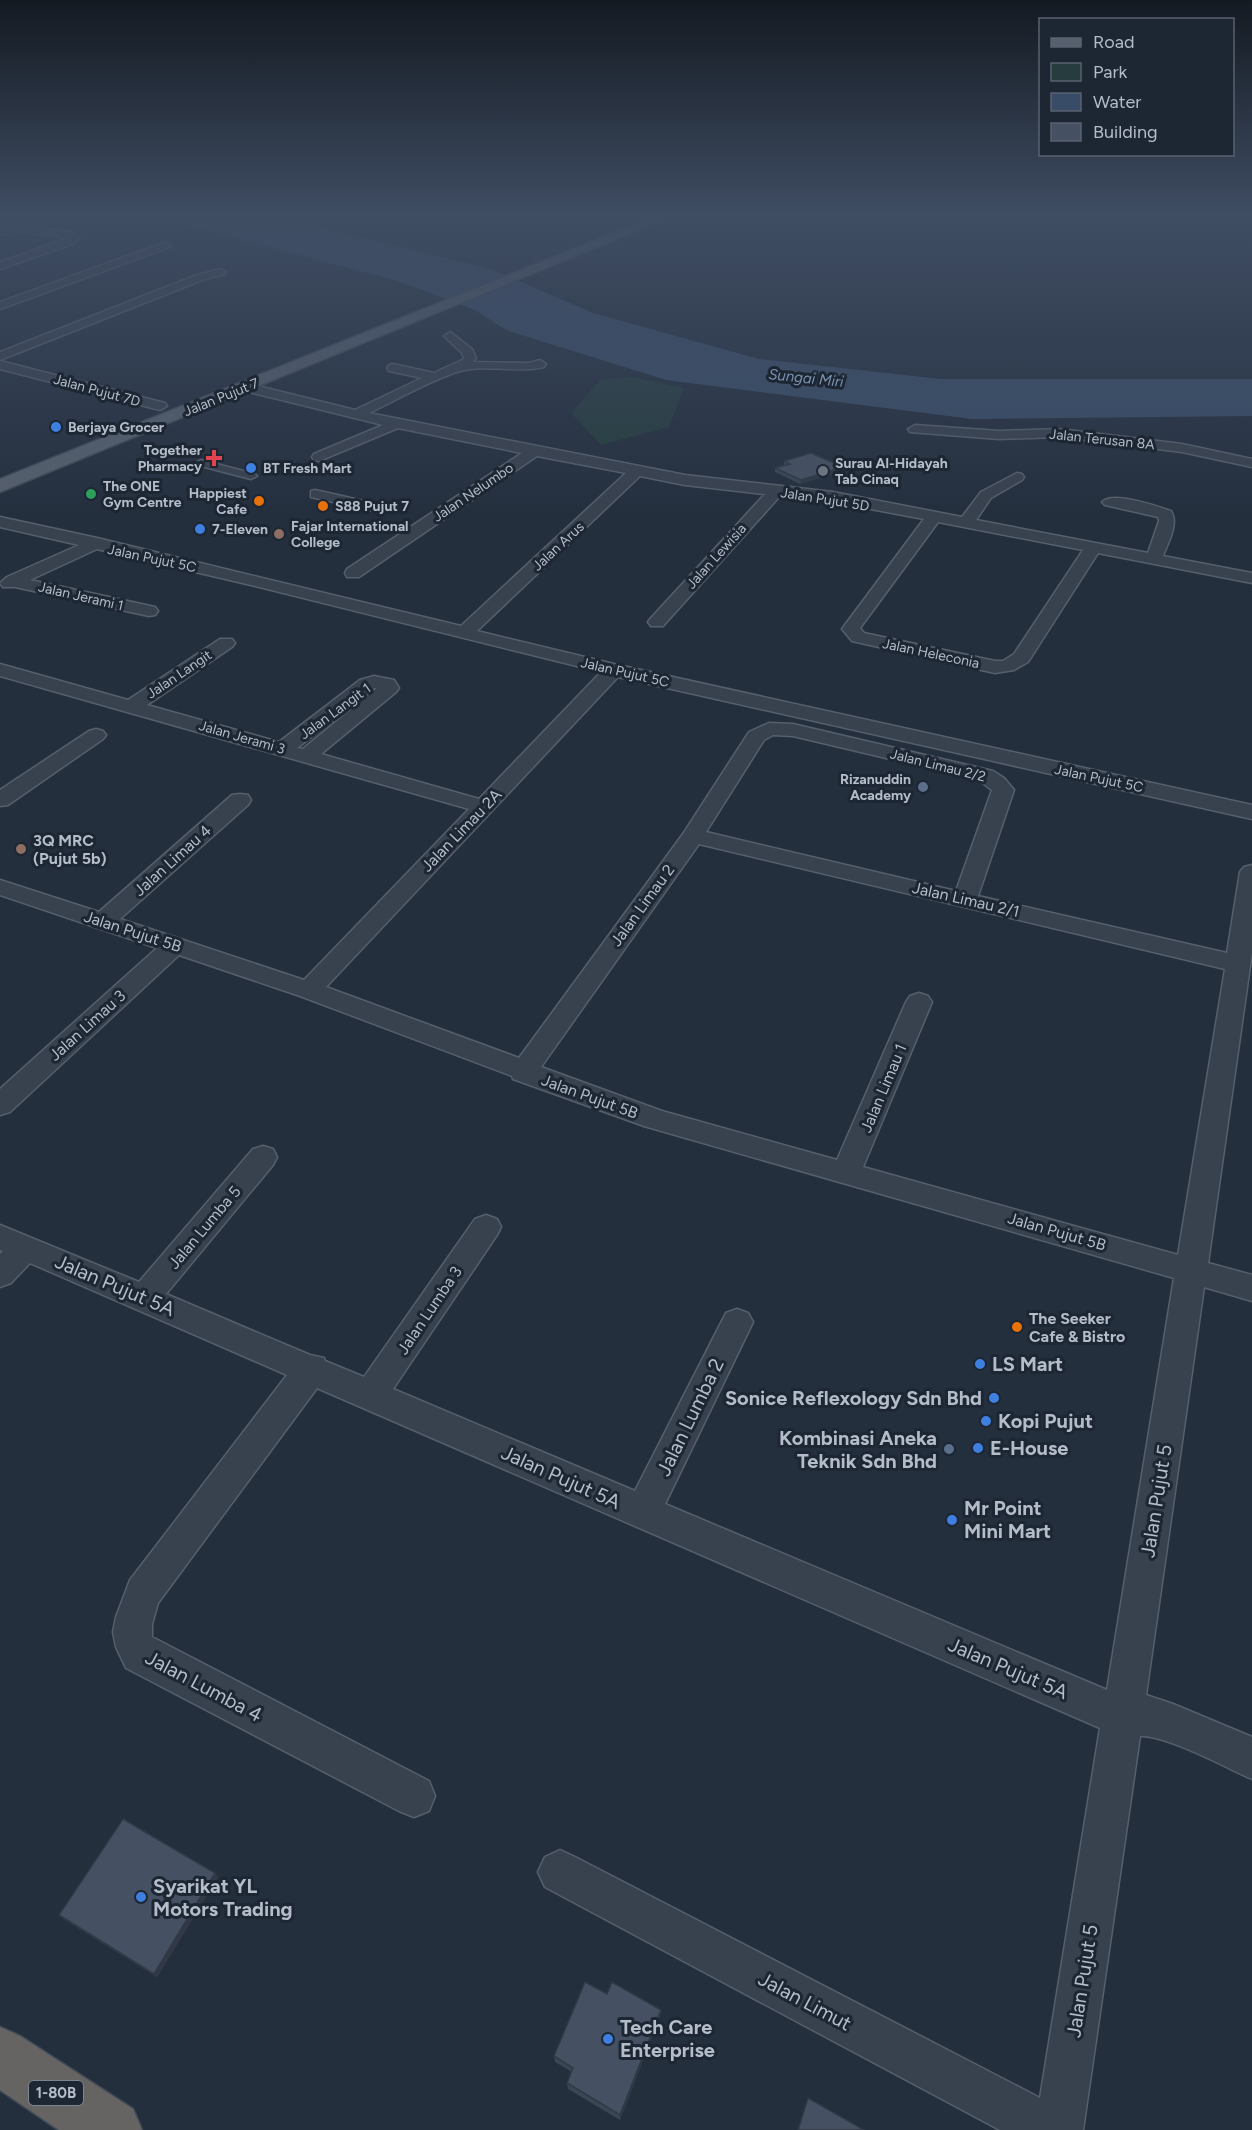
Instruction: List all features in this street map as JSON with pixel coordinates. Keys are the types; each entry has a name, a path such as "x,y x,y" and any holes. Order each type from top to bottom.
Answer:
{"highway":[{"name":"1-80B","path":"0,2056 112,2130"}],"main road":[{"name":"Jalan Pujut 7","path":"2,483 160,406 394,314"},
{"name":"Jalan Pujut 7","path":"2,483 428,314"}],"street":[{"path":"0,356 106,314"},
{"path":"450,336 468,352 470,358 460,366"},
{"path":"356,414 460,366 497,358"},
{"path":"460,366 526,367 540,364"},
{"name":"Jalan Pujut 7D","path":"0,365 160,406"},
{"path":"393,368 434,378"},
{"path":"10,380 30,373"},
{"name":"Jalan Pujut 5D","path":"246,387 397,424 637,471 685,480 833,498 1252,578"},
{"path":"319,456 397,424"},
{"name":"Jalan Terusan 8A","path":"915,429 999,435 1059,433 1182,448 1252,463"},
{"name":"Jalan Nelumbo","path":"353,573 534,451"},
{"path":"201,463 251,476"},
{"name":"Jalan Arus","path":"463,634 637,471"},
{"path":"965,524 986,495 1017,477"},
{"name":"Jalan Lewisia","path":"657,622 776,491"},
{"path":"315,494 373,507"},
{"path":"1110,502 1138,506 1165,514 1167,521 1154,559"},
{"name":"Jalan Pujut 5C","path":"0,510 93,545 258,575 479,621 1252,798"},
{"name":"Jalan Heleconia","path":"933,518 855,621 851,629 858,637 976,664 1007,666 1021,658 1092,549"},
{"name":"Jalan Pujut 5C","path":"0,522 111,536 258,575 463,634 614,670 1252,812"},
{"path":"5,584 111,536"},
{"name":"Jalan Jerami 1","path":"5,584 148,611"},
{"name":"Jalan Langit","path":"133,706 226,643"},
{"name":"Jalan Jerami 3","path":"0,670 484,807"},
{"name":"Jalan Limau 2A","path":"309,990 614,670"},
{"name":"Jalan Langit 1","path":"283,749 367,684 375,682 387,684 389,688 307,756"},
{"name":"Jalan Limau 2/2","path":"756,736 769,729 793,730 986,775 997,782 1003,790 965,899"},
{"path":"0,800 96,735"},
{"name":"Jalan Limau 2","path":"523,1072 693,836 756,736"},
{"name":"Jalan Limau 4","path":"103,921 240,800"},
{"name":"Jalan Limau 2/1","path":"693,836 1238,964"},
{"name":"Jalan Pujut 5","path":"1059,2130 1252,872"},
{"name":"Jalan Pujut 5B","path":"0,887 309,990 523,1072 654,1119 1252,1288"},
{"name":"Jalan Limau 3","path":"0,1105 175,945"},
{"name":"Jalan Limau 1","path":"846,1173 919,1002"},
{"name":"Jalan Lumba 5","path":"145,1297 263,1157"},
{"name":"Jalan Lumba 3","path":"371,1394 486,1227"},
{"path":"0,1274 13,1242"},
{"name":"Jalan Pujut 5A","path":"13,1242 312,1368 1122,1717"},
{"name":"Jalan Lumba 2","path":"643,1512 737,1322"},
{"name":"Jalan Lumba 4","path":"312,1368 143,1593 131,1628 132,1645 140,1654 414,1796"},
{"path":"1122,1717 1147,1715 1252,1758"},
{"name":"Jalan Limut","path":"560,1872 1050,2130"}],"green space":[{"path":"633,377 684,388 669,427 601,445 571,413 600,380"}],"water":[{"name":"Sungai Miri","path":"482,314 598,314 759,359 941,379 1252,379 1252,416 972,419 666,380 506,330"}],"building":[{"path":"811,453 843,467 801,480 775,468 790,464 784,461"},
{"name":"Syarikat YL Motors Trading","path":"123,1819 215,1873 154,1974 59,1915"},
{"name":"Tech Care Enterprise","path":"585,1982 607,1994 612,1982 661,2010 620,2115 567,2083 573,2068 554,2056"},
{"path":"808,2098 864,2130 798,2130"}],"place":[{"name":"Berjaya Grocer","path":"56,427"},
{"name":"Together Pharmacy","path":"214,458"},
{"name":"BT Fresh Mart","path":"251,468"},
{"name":"Surau Al-Hidayah Tab Cinaq","path":"823,471"},
{"name":"The ONE Gym Centre","path":"91,494"},
{"name":"Happiest Cafe","path":"259,501"},
{"name":"S88 Pujut 7","path":"323,506"},
{"name":"7-Eleven","path":"200,529"},
{"name":"Fajar International College","path":"279,534"},
{"name":"Rizanuddin Academy","path":"923,787"},
{"name":"3Q MRC (Pujut 5b)","path":"21,849"},
{"name":"The Seeker Cafe & Bistro","path":"1017,1327"},
{"name":"LS Mart","path":"980,1364"},
{"name":"Sonice Reflexology Sdn Bhd","path":"994,1398"},
{"name":"Kopi Pujut","path":"986,1421"},
{"name":"E-House","path":"978,1448"},
{"name":"Kombinasi Aneka Teknik Sdn Bhd","path":"949,1449"},
{"name":"Mr Point Mini Mart","path":"952,1520"},
{"name":"Syarikat YL Motors Trading","path":"141,1897"},
{"name":"Tech Care Enterprise","path":"608,2039"}]}
